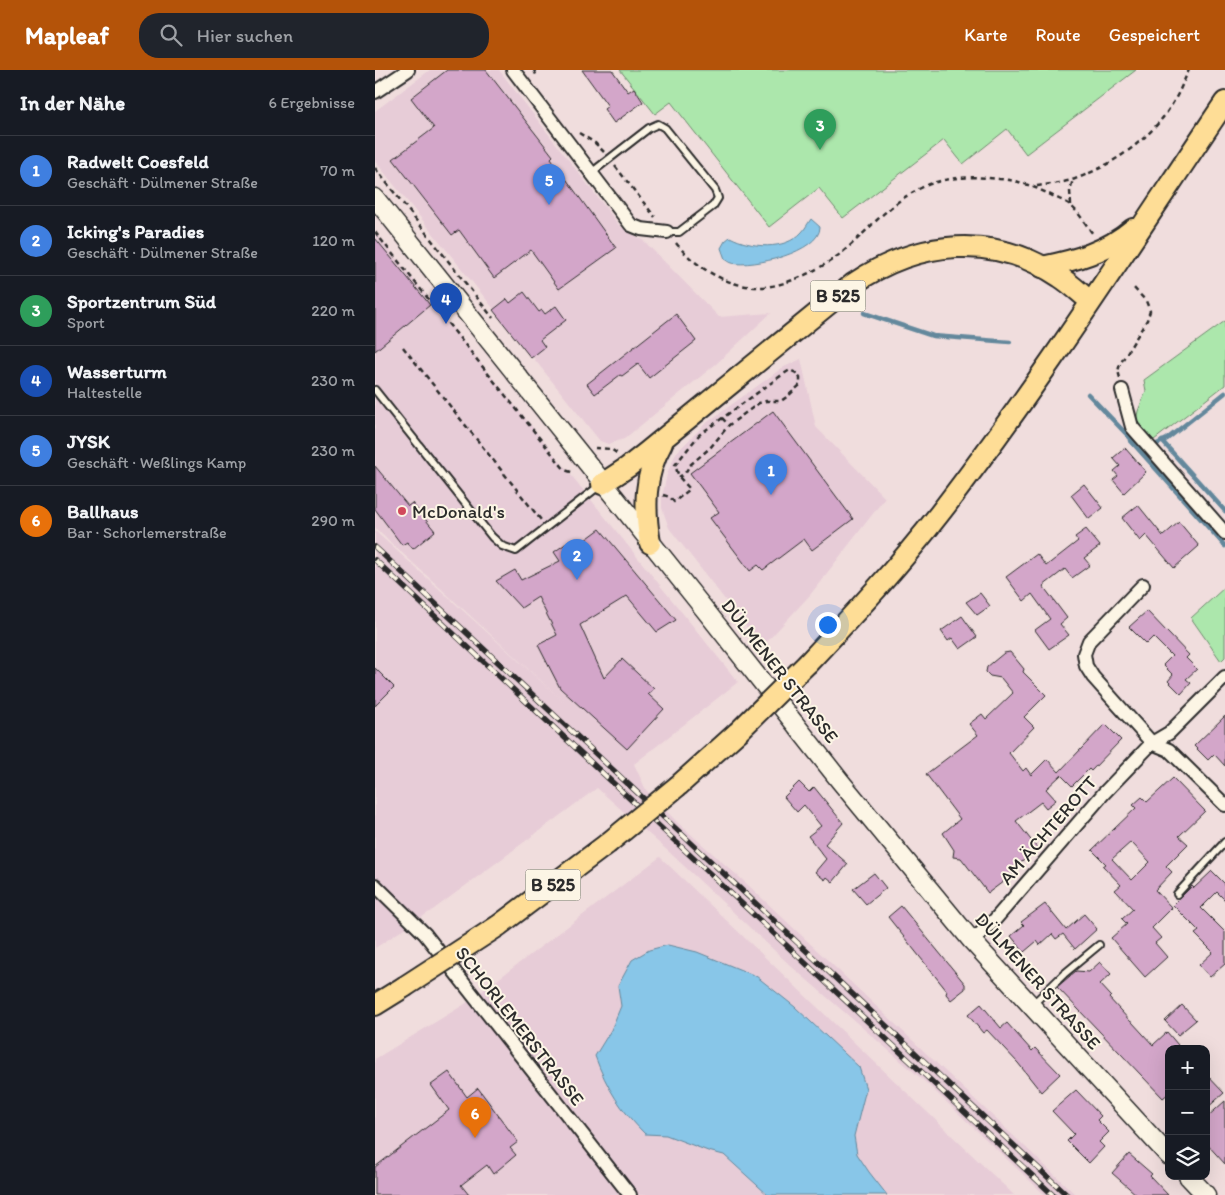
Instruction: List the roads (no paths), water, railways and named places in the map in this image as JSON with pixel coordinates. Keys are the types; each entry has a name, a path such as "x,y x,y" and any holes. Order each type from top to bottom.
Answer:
{"main road":[{"name":"B 525","path":"375,1005 498,926 607,844 679,785 808,663 884,582 979,461 1225,102"},
{"path":"1042,267 1097,253 1121,240 1146,219"},
{"name":"B 525","path":"602,484 628,467 853,284 895,261 924,251 971,246 1004,252 1042,267 1061,278 1090,301"},
{"path":"650,543 646,515 647,489 654,458 667,434"}],"street":[{"path":"375,92 407,70"},
{"path":"513,70 631,225 641,229 667,232"},
{"name":"DÜLMENER STRASSE","path":"375,198 840,781 972,941 1165,1152"},
{"path":"1122,390 1132,427 1225,533"},
{"path":"1143,585 1089,641 1084,654 1086,666 1093,678 1152,743 1169,750 1225,805"},
{"name":"AM ÄCHTEROTT","path":"972,941 992,923 1104,793 1152,743 1169,733 1225,677"},
{"name":"SCHORLEMERSTRASSE","path":"375,885 425,934 630,1195"},
{"path":"1192,1180 1206,1195"}],"lane":[{"path":"591,173 649,128 658,124 665,128 715,190 718,198 713,206 679,232 667,232"},
{"path":"375,390 502,546 516,551 602,484"},
{"path":"1177,894 1225,842"},
{"path":"1031,1006 1063,974 1099,945"}],"water":[{"path":"811,219 820,227 817,236 809,244 797,251 754,263 732,263 725,259 721,248 730,237 748,244 777,245 795,238 803,231"},
{"path":"668,945 697,952 756,976 795,1007 859,1067 866,1089 854,1136 857,1154 887,1195 768,1195 724,1155 666,1135 645,1134 629,1116 615,1098 595,1056 611,1030 621,1006 618,986 632,960 649,950"}],"waterway":[{"path":"864,313 933,336 1010,342"},
{"path":"1157,444 1167,439 1225,393"},
{"path":"1088,394 1134,442"},
{"path":"1131,441 1225,546"},
{"path":"1162,441 1225,511"}],"railway":[{"path":"375,547 1067,1195"},
{"path":"375,560 1053,1195"}],"place":[{"name":"Sportzentrum Süd","path":"820,150"},
{"name":"JYSK","path":"549,205"},
{"name":"Wasserturm","path":"446,324"},
{"name":"Radwelt Coesfeld","path":"771,495"},
{"name":"McDonald's","path":"402,511"},
{"name":"Icking's Paradies","path":"577,580"},
{"name":"Ballhaus","path":"475,1138"}]}
